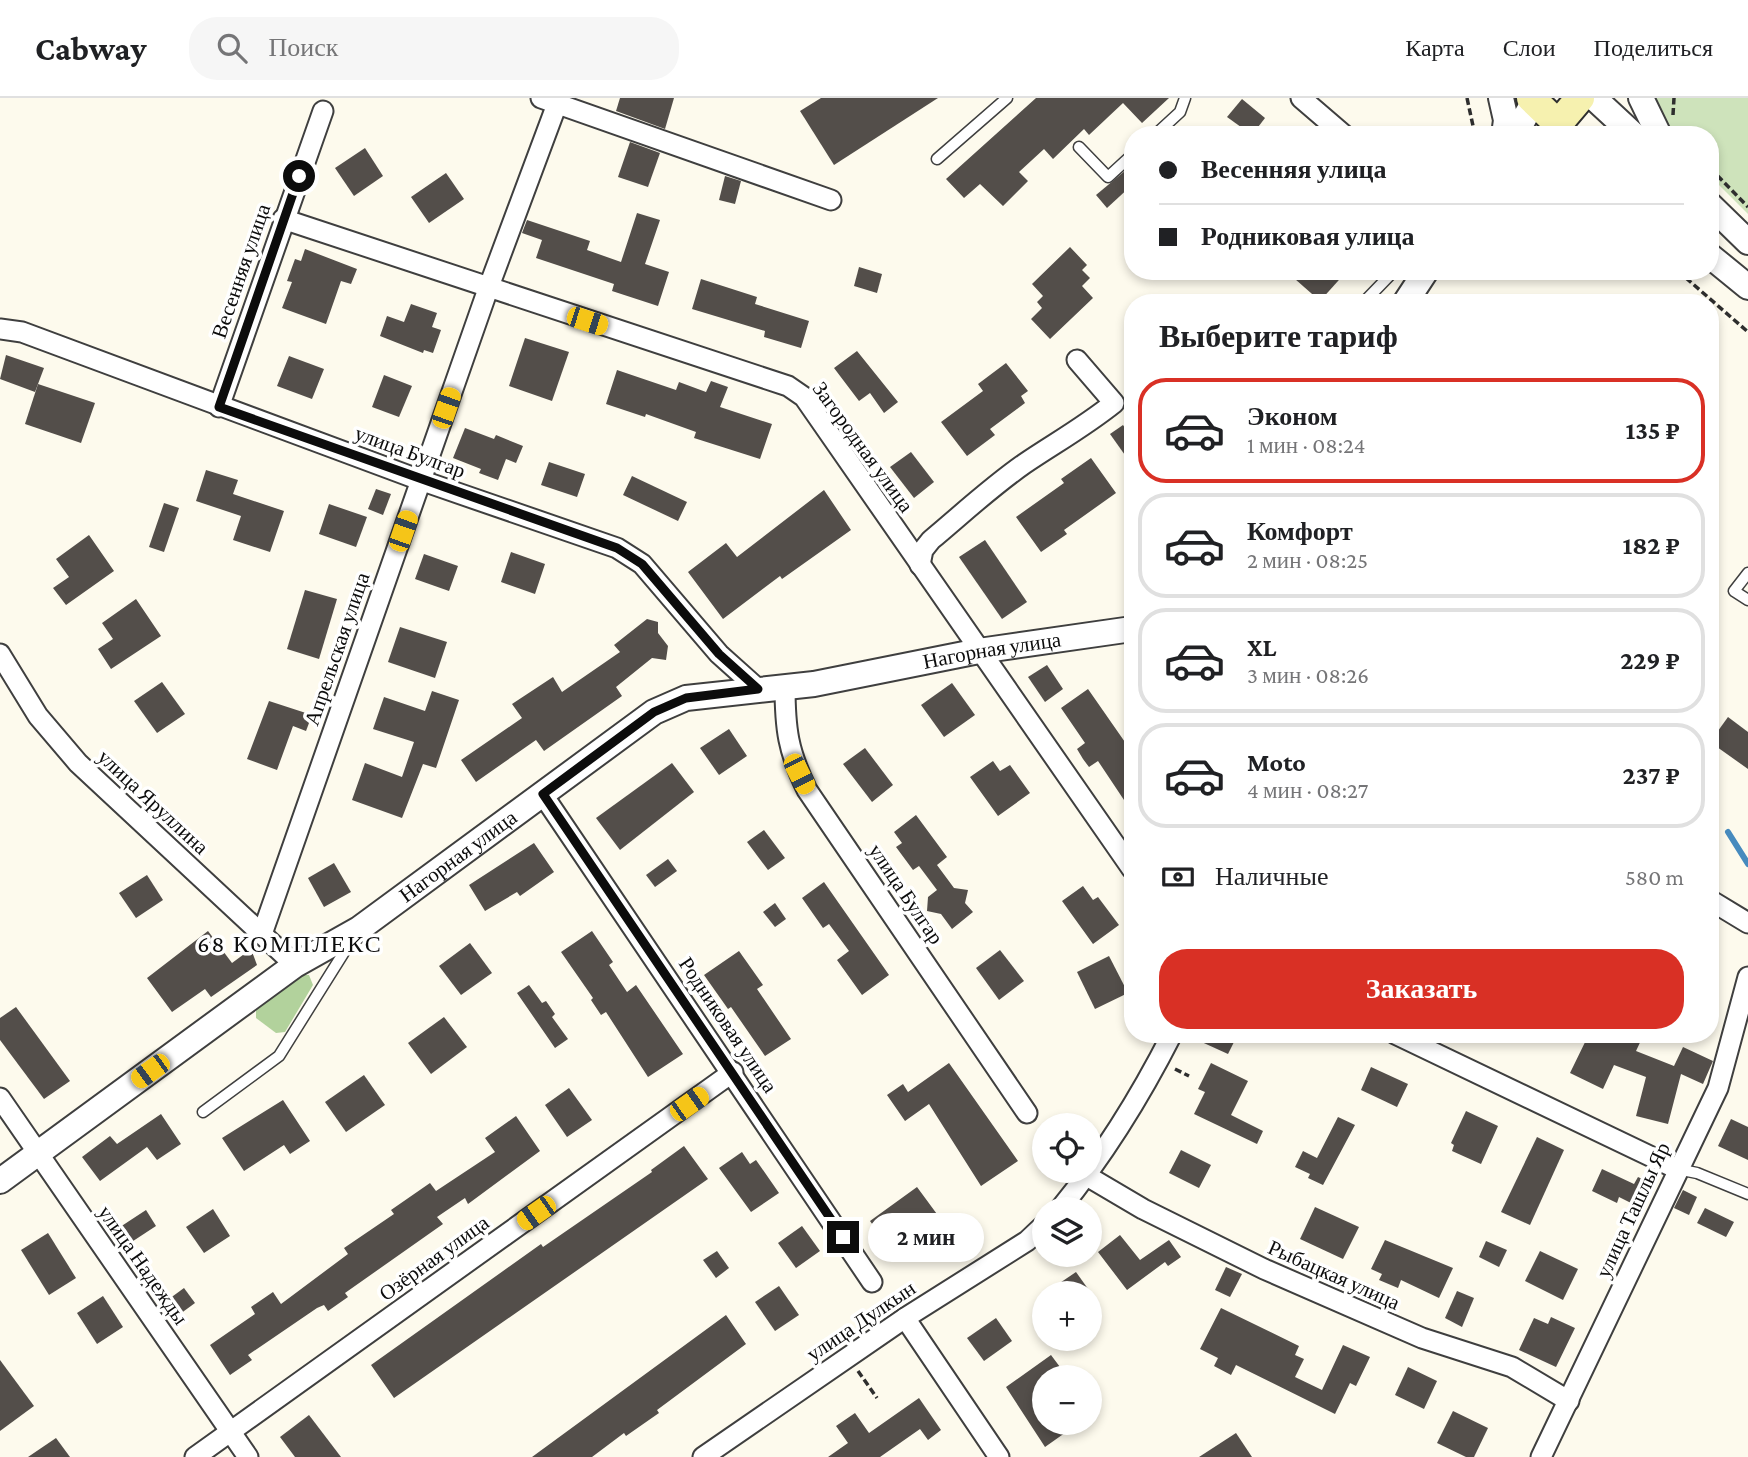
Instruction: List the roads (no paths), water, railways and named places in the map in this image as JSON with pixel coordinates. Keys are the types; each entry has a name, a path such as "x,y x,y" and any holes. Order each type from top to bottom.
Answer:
{"main road":[{"path":"1561,126 1580,98"},
{"path":"1534,99 1554,126"}],"street":[{"path":"1301,98 1334,126"},
{"path":"1501,98 1505,126"},
{"path":"1594,98 1624,126"},
{"path":"1641,98 1655,126"},
{"path":"1520,126 1534,99"},
{"path":"549,101 831,200"},
{"name":"Апрельская улица","path":"262,934 488,289 549,101"},
{"name":"Весенняя улица","path":"219,407 323,111"},
{"path":"1719,214 1748,242"},
{"name":"Загородная улица","path":"283,219 788,386 804,397 1124,858"},
{"path":"1719,264 1748,288"},
{"name":"улица Булгар","path":"0,329 22,332 219,407 617,548 642,564 719,654 758,689"},
{"path":"920,565 923,550 931,540 962,514 1024,465 1081,430 1114,403 1077,360"},
{"name":"Нагорная улица","path":"0,1181 295,965 359,929 654,712 686,698 814,684 979,651 1124,630"},
{"name":"улица Яруллина","path":"0,654 38,716 78,764 295,965"},
{"name":"улица Булгар","path":"785,686 785,729 791,759 807,790 1027,1114"},
{"name":"Родниковая улица","path":"543,794 733,1072 872,1282"},
{"path":"1719,905 1748,923"},
{"name":"улица Ташлы Яр","path":"1541,1457 1677,1168 1718,1088 1748,977"},
{"path":"1102,1154 1127,1117 1167,1043"},
{"path":"1414,1043 1677,1168"},
{"name":"Озёрная улица","path":"195,1457 733,1072"},
{"name":"улица Надежды","path":"0,1098 248,1457"},
{"path":"1070,1197 1081,1183"},
{"name":"Рыбацкая улица","path":"1099,1183 1143,1209 1264,1269 1422,1338 1512,1367 1569,1401"},
{"name":"улица Дулкын","path":"703,1457 905,1318 1032,1236"},
{"path":"905,1318 999,1457"}],"lane":[{"path":"937,159 1007,98"},
{"path":"1165,126 1180,112 1185,98"},
{"path":"1079,147 1108,177 1124,162"},
{"path":"1372,294 1385,280"},
{"path":"1748,573 1734,591 1748,600"},
{"path":"203,1112 279,1056 359,929"},
{"path":"1677,1168 1697,1173 1748,1194"}],"waterway":[{"path":"1728,832 1748,864"}],"district":[{"name":"68 КОМПЛЕКС","path":"290,944"}]}
